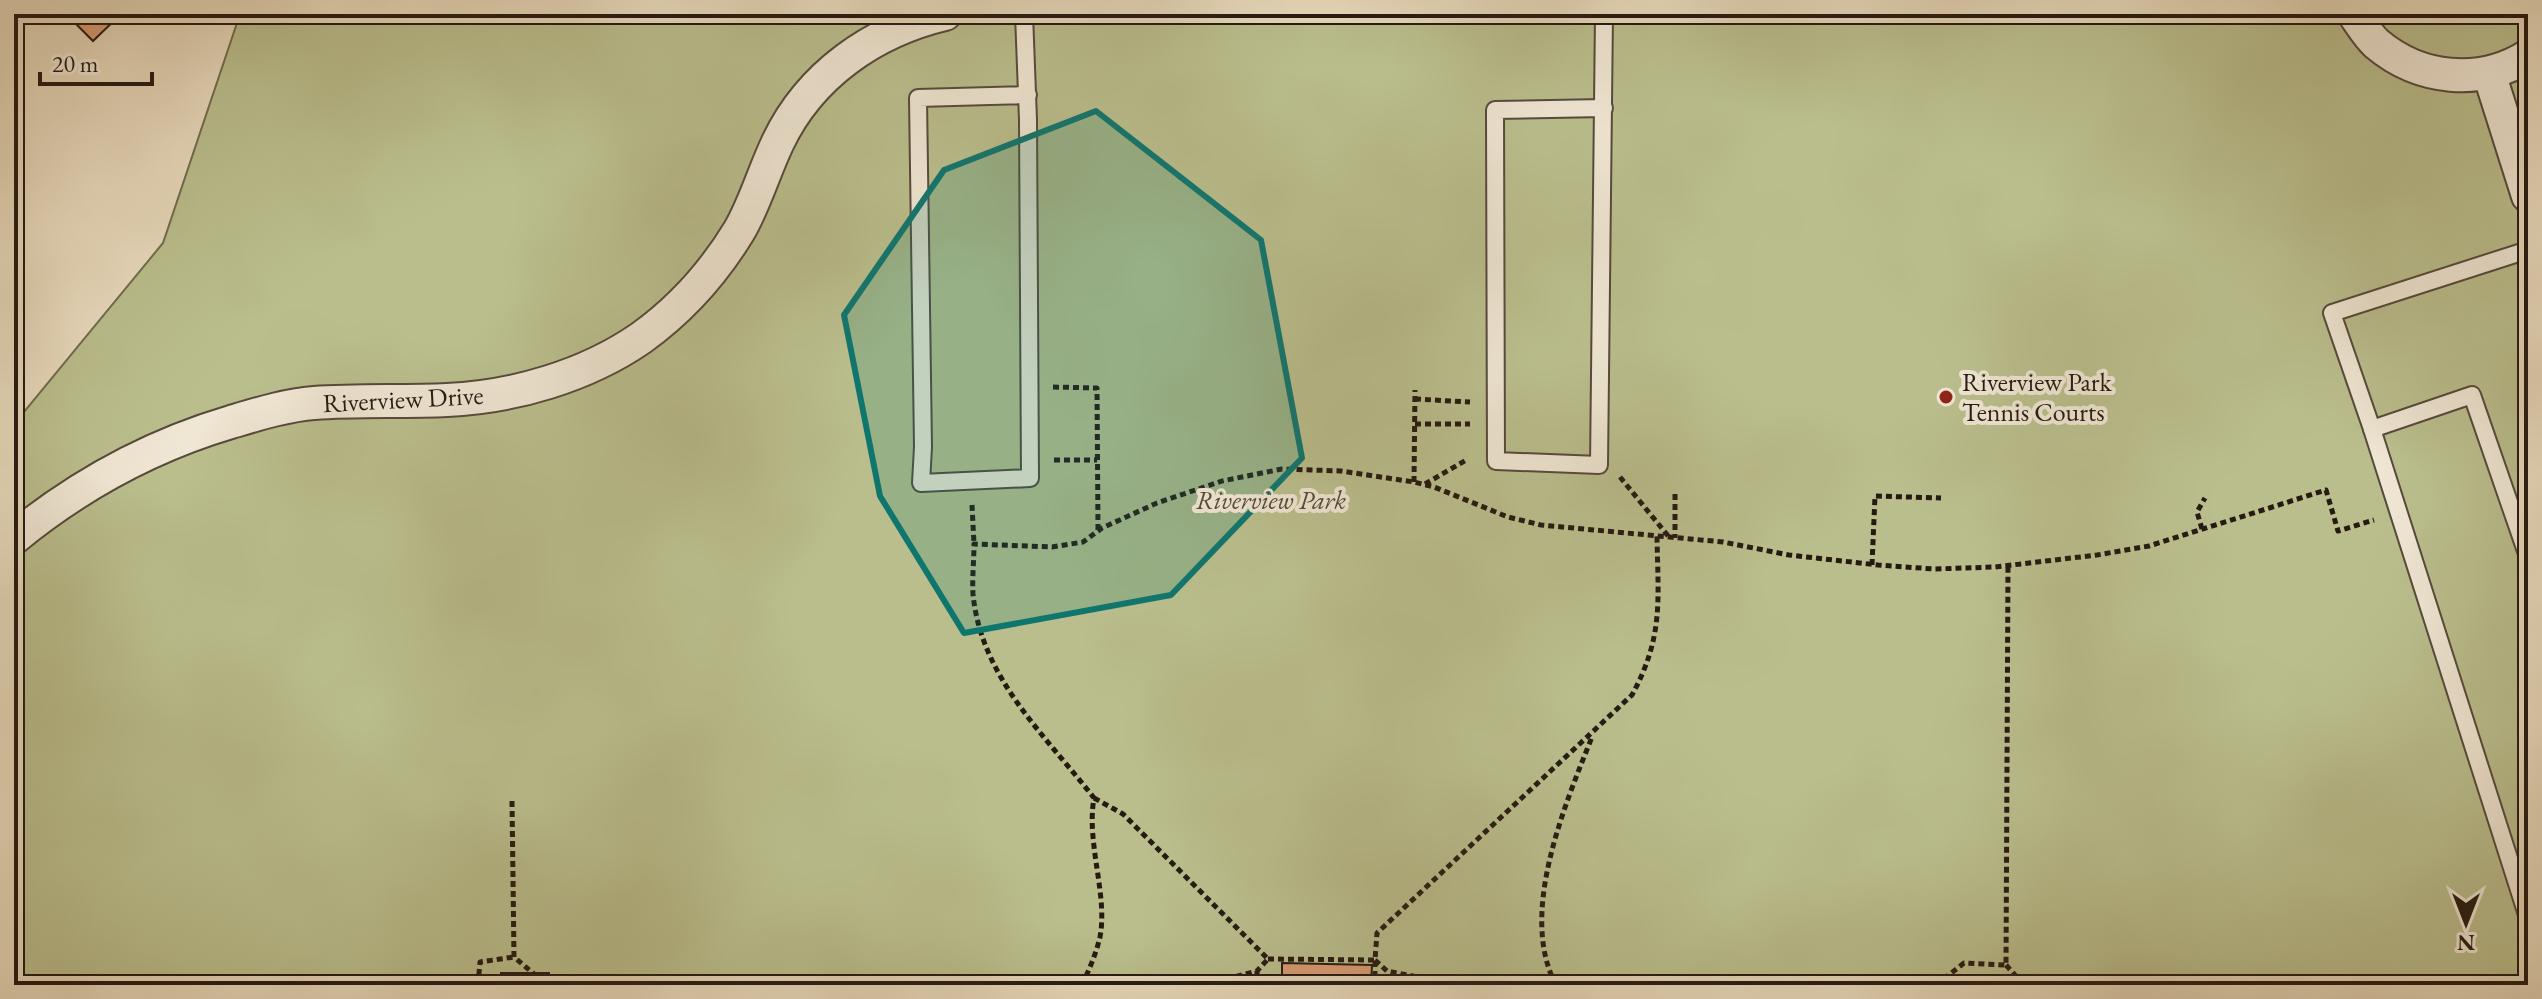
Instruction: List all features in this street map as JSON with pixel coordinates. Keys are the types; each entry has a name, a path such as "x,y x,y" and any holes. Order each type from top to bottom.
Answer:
{"street":[{"name":"Riverview Drive","path":"14,538 93,481 145,453 198,432 254,415 311,403 450,400 495,395 575,372 625,347 642,337 691,295 717,264 741,228 779,140 798,108 822,81 849,57 880,37 914,21 945,14"},
{"path":"2354,14 2375,42 2409,65 2448,76 2489,73 2528,56"},
{"path":"2489,73 2528,196"}],"lane":[{"path":"1024,14 1028,95 1030,478 921,483 923,431 918,98 1028,95"},
{"path":"1604,14 1604,108 1599,465 1496,461 1495,110 1604,108"},
{"path":"2528,250 2332,313 2528,918"},
{"path":"2372,429 2472,395 2528,557"}],"path":[{"path":"1029,386 1097,388 1098,531"},
{"path":"1414,482 1415,390"},
{"path":"1415,399 1496,403"},
{"path":"1415,424 1496,424"},
{"path":"1424,484 1472,457 1496,452"},
{"path":"1600,457 1609,463 1672,538"},
{"path":"1030,460 1097,460"},
{"path":"974,544 1052,547 1083,542 1098,531 1157,503 1222,481 1282,469 1341,471 1424,484 1508,517 1541,525 1723,542 1789,555 1934,569 2008,566 2123,551 2326,490 2338,531 2398,512"},
{"path":"972,481 973,594 983,638 995,668 1013,699 1094,798 1123,814 1268,959 1375,960 1387,971 1460,985"},
{"path":"1672,538 1675,494"},
{"path":"1872,565 1875,496 1941,498"},
{"path":"2202,529 2197,512 2205,498"},
{"path":"1375,985 1377,933 1632,695 1653,650 1659,614 1657,536"},
{"path":"2008,566 2006,965 2024,985"},
{"path":"1556,985 1545,955 1543,927 1549,862 1569,794 1594,732"},
{"path":"1082,985 1100,935 1090,819 1094,798"},
{"path":"512,801 514,957"},
{"path":"478,985 480,962 514,957 547,985"},
{"path":"1203,985 1257,971 1268,959"},
{"path":"1936,985 1964,963 2006,965"},
{"path":"1257,971 1257,985"}],"highlighted area":[{"path":"1096,111 1261,240 1302,458 1171,595 964,633 880,496 844,315 944,170"}],"green space":[{"name":"Riverview Park","path":"240,14 2528,14 2528,985 14,985 14,424 163,243"}],"building":[{"path":"66,14 121,14 93,41"},
{"path":"1282,963 1372,965 1371,985 1282,985"},
{"path":"501,973 549,973 549,985 501,985"}],"place":[{"name":"Riverview Park Tennis Courts","path":"1946,397"}]}
